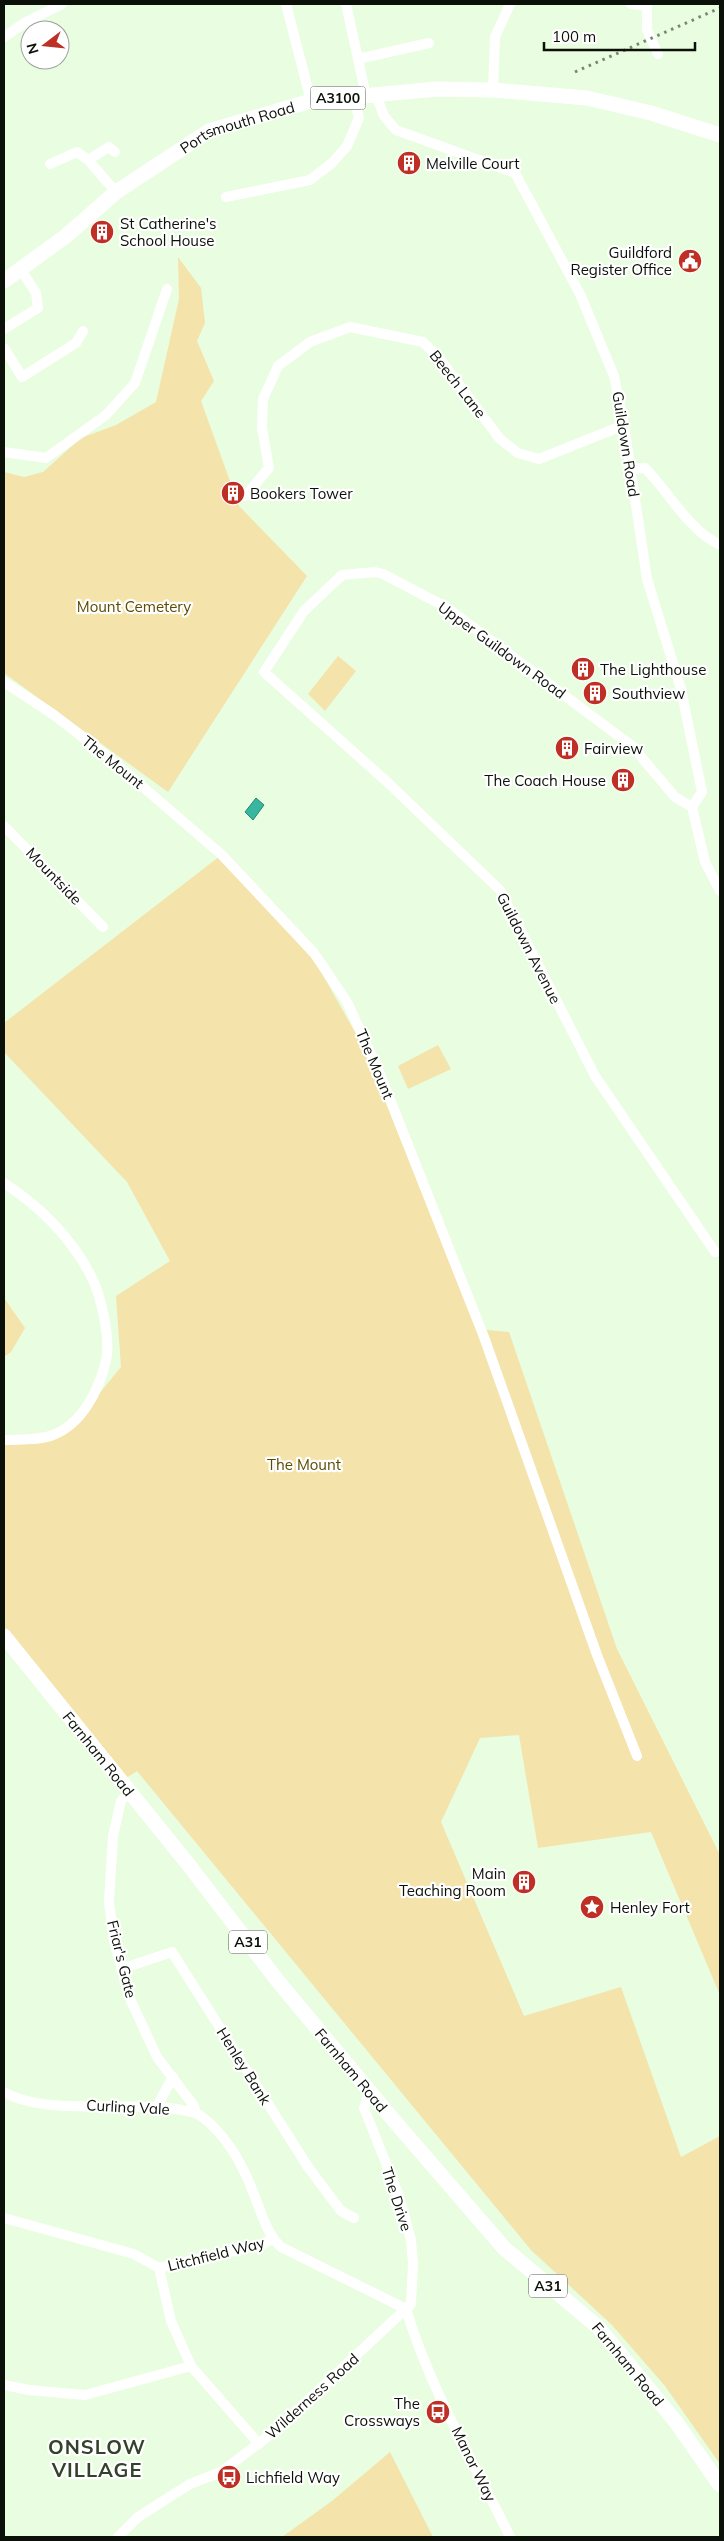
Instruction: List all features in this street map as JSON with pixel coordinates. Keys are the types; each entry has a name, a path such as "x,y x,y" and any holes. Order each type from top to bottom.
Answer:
{"main road":[{"name":"Portsmouth Road","path":"4,281 66,236 116,192 209,131 311,102 436,89 493,90 588,98 651,113 720,135"},
{"name":"Farnham Road","path":"4,1636 277,1980 370,2091 504,2248 598,2328 676,2422 720,2485"}],"street":[{"path":"4,37 26,22 62,4"},
{"path":"286,4 311,102"},
{"path":"226,197 310,180 332,163 347,146 359,118 365,95 346,4"},
{"path":"493,90 495,37 510,4"},
{"path":"631,4 647,5 647,30 658,54"},
{"path":"358,59 429,43"},
{"name":"Guildown Road","path":"365,95 396,130 516,173 580,294 614,376 624,426 647,579 681,689 702,792 692,807"},
{"path":"88,160 109,147 115,152"},
{"path":"50,164 77,152 88,160 116,192"},
{"path":"4,329 38,308 36,294 21,270"},
{"path":"4,452 46,458 106,415 122,400 135,383 167,290"},
{"name":"Beech Lane","path":"244,496 269,468 262,428 263,399 278,366 310,342 350,327 424,342 440,359 500,439 518,453 539,459 624,426"},
{"path":"4,348 22,377 76,343 83,331"},
{"path":"630,469 645,468 662,485 699,530 720,545"},
{"name":"Upper Guildown Road","path":"264,672 304,611 342,575 375,572 383,574 446,607 537,674 632,746 675,797 692,807"},
{"name":"Guildown Avenue","path":"264,672 385,780 500,890 595,1076 715,1252"},
{"name":"The Mount","path":"4,682 95,746 180,817 222,856 314,953 347,1002 380,1074 484,1337 597,1655 637,1756"},
{"path":"692,807 705,862 720,891"},
{"name":"Mountside","path":"4,826 103,927"},
{"path":"4,1183 26,1197 66,1237 92,1277 105,1321 106,1360 93,1396 76,1422 52,1435 33,1439 4,1440"},
{"name":"Friar's Gate","path":"129,1792 121,1801 113,1836 109,1902 121,1969 132,2001 158,2057 196,2113"},
{"name":"Henley Bank","path":"121,1969 172,1952 308,2167 341,2211 354,2218"},
{"path":"157,2106 173,2077"},
{"name":"The Drive","path":"370,2091 364,2108 399,2196 411,2240 413,2286 411,2304 406,2309"},
{"name":"Curling Vale","path":"4,2092 43,2105 157,2106 196,2113"},
{"name":"Litchfield Way","path":"196,2113 221,2135 235,2155 249,2181 272,2239 281,2247 406,2309"},
{"name":"Litchfield Way","path":"4,2218 134,2254 159,2268 261,2245 272,2239"},
{"name":"Litchfield Way","path":"159,2268 171,2321 191,2366 259,2444"},
{"name":"Manor Way","path":"406,2309 415,2339 438,2390 510,2537"},
{"name":"Wilderness Road","path":"118,2537 138,2517 190,2484 212,2476 259,2444 308,2403 406,2309"},
{"path":"4,2385 29,2390 85,2395 191,2366"}],"green space":[{"name":"Mount Cemetery","path":"178,257 201,288 205,323 197,341 214,381 201,401 239,506 307,576 168,792 4,673 4,472 24,477 43,472 81,438 116,425 156,402 179,299"},
{"path":"338,656 356,671 325,711 308,694"},
{"name":"The Mount","path":"220,856 316,963 364,1048 476,1329 509,1332 617,1649 720,1855 720,1995 651,1832 538,1848 519,1735 480,1738 441,1822 524,2016 621,1987 681,2157 720,2136 720,2464 665,2386 612,2325 531,2250 137,1771 123,1780 4,1630 4,1440 33,1439 76,1422 121,1367 116,1296 170,1261 127,1182 4,1052 4,1023"},
{"path":"438,1045 451,1069 408,1089 398,1066"},
{"path":"4,1298 25,1328 11,1352 4,1357"},
{"path":"390,2452 433,2537 282,2537 332,2501"}],"water":[{"path":"256,798 264,805 253,820 245,812"}],"railway":[{"path":"575,72 720,8"}],"place":[{"name":"Melville Court","path":"409,163"},
{"name":"St Catherine's School House","path":"102,232"},
{"name":"Guildford Register Office","path":"690,261"},
{"name":"Bookers Tower","path":"233,493"},
{"name":"The Lighthouse","path":"583,669"},
{"name":"Southview","path":"595,693"},
{"name":"Fairview","path":"567,748"},
{"name":"The Coach House","path":"623,780"},
{"name":"Main Teaching Room","path":"524,1882"},
{"name":"Henley Fort","path":"592,1907"},
{"name":"The Crossways","path":"438,2412"},
{"name":"Lichfield Way","path":"229,2477"}],"district":[{"name":"ONSLOW VILLAGE","path":"97,2458"}]}
